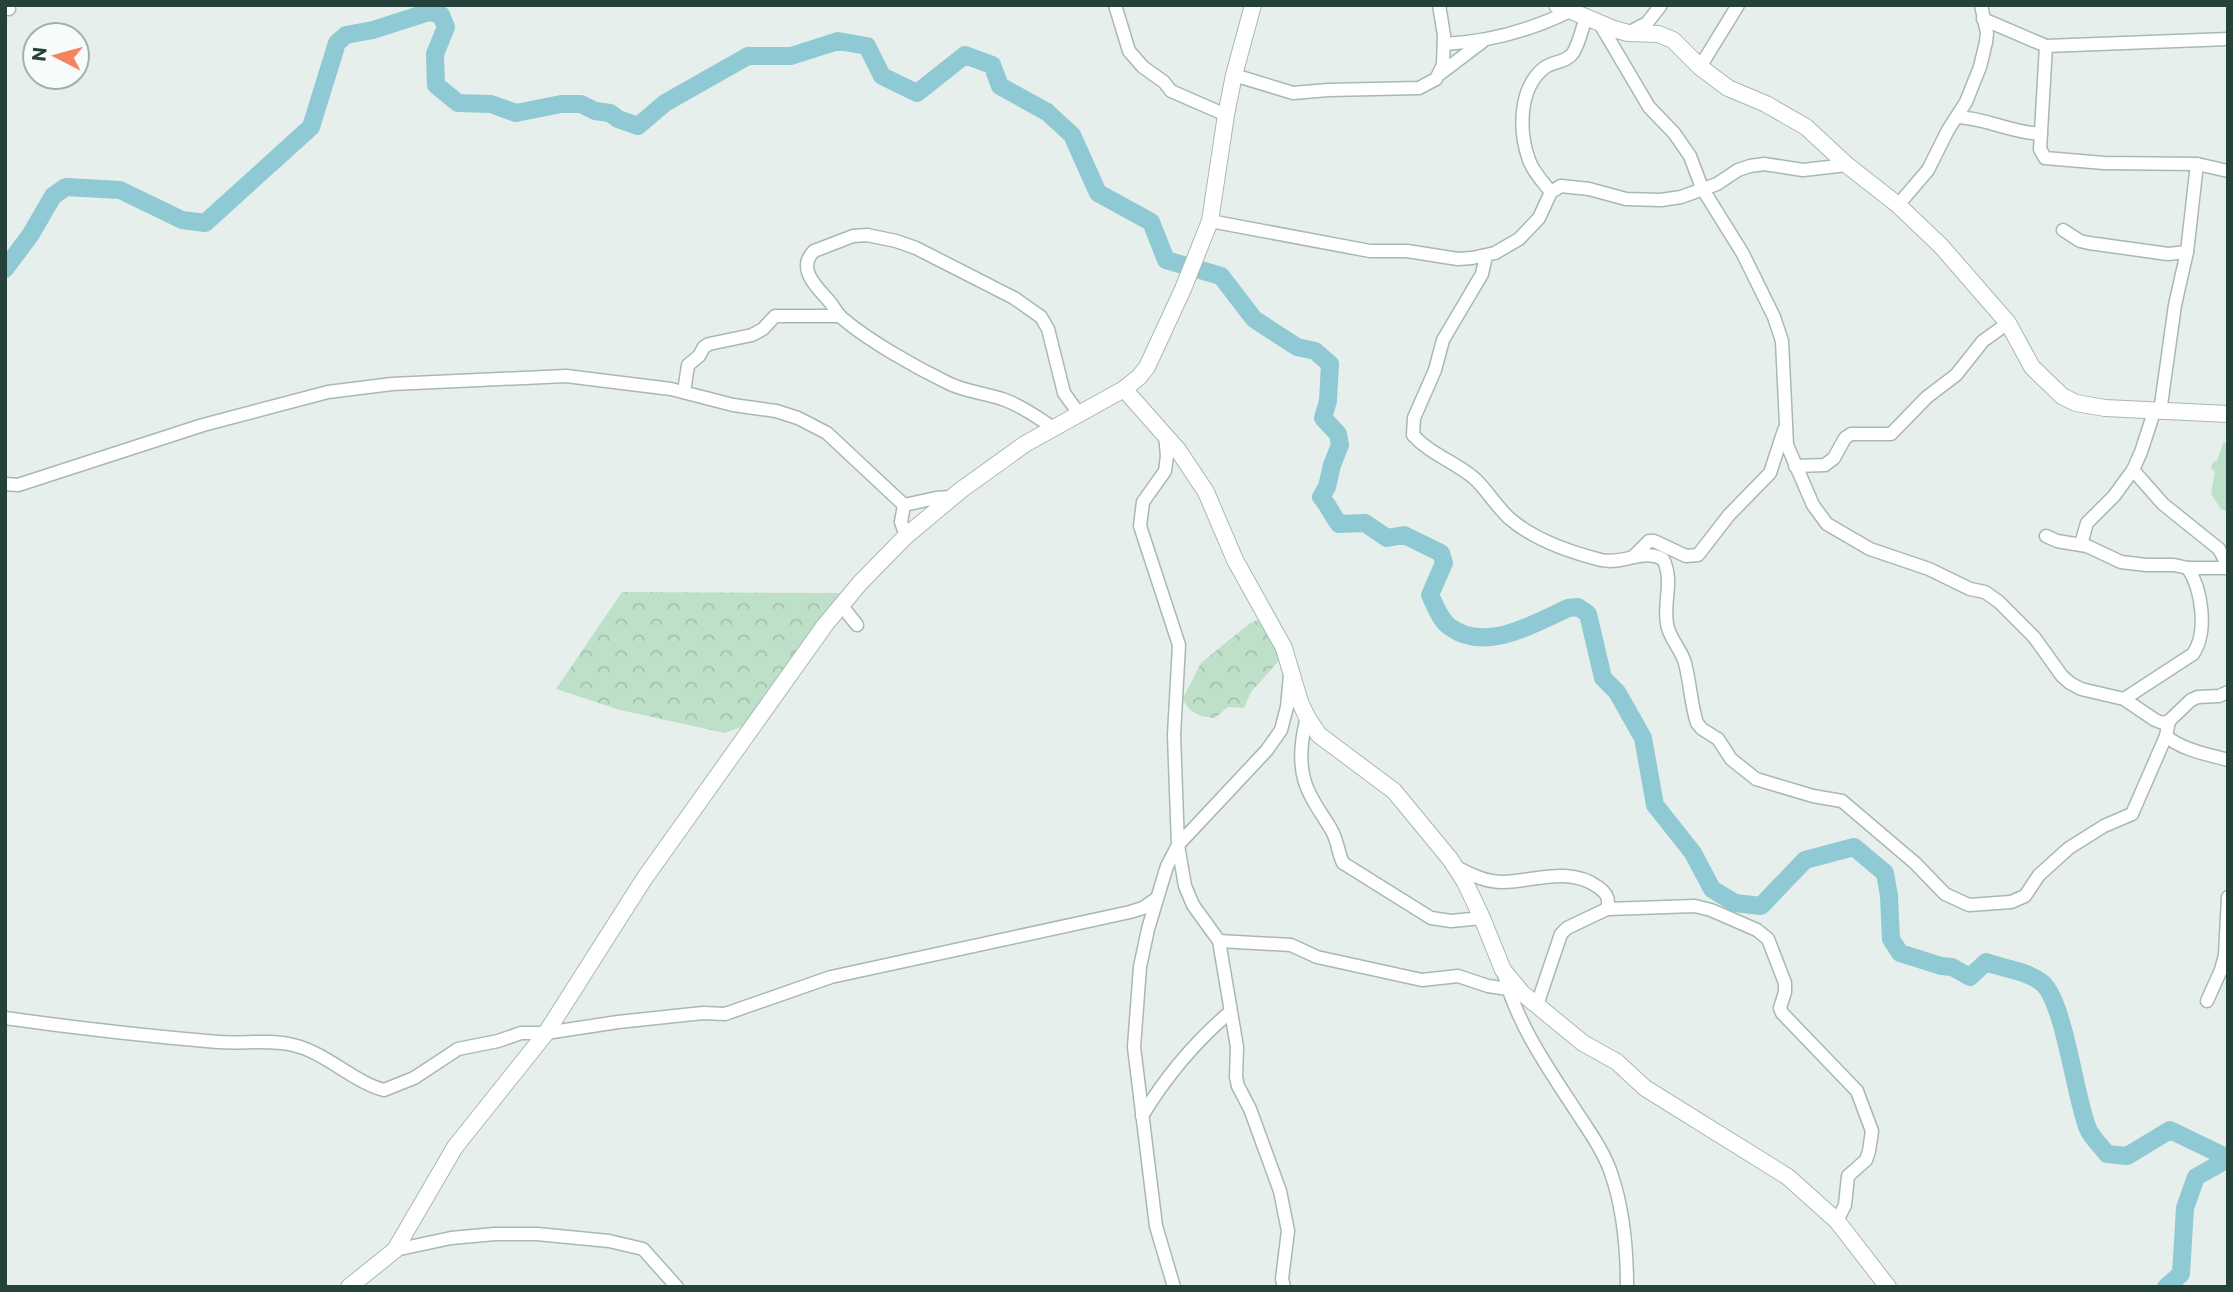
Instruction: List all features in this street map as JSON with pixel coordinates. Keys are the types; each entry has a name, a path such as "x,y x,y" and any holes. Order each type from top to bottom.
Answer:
{"street":[{"path":"1115,5 1129,51 1143,67 1164,82 1171,91 1226,114"},
{"path":"349,1287 395,1250 455,1147 545,1033 644,879 825,625 860,583 906,536 951,497 1025,443 1080,415 1124,388 1147,367 1183,289 1210,221 1226,114 1253,5"},
{"path":"1234,75 1281,90 1302,93 1328,90 1413,90 1436,79 1440,73 1444,44 1439,5"},
{"path":"1628,33 1647,23 1661,5"},
{"path":"1700,67 1738,5"},
{"path":"1898,205 1928,170 1957,117 1980,66 1987,33 1981,5"},
{"path":"1444,44 1485,40 1545,23 1563,8 1628,33 1665,36 1680,45 1700,67 1728,88 1766,104 1806,127 1847,165 1898,205 1941,246 2008,323 2032,368 2062,396 2091,406 2157,412 2228,414"},
{"path":"1983,19 2046,46 2228,39"},
{"path":"1593,21 1648,107 1674,133 1690,156 1702,188 1743,254 1774,317 1782,341 1784,428 1787,445 1813,505 1827,524 1870,549 1929,569 1970,589 1985,592 2024,626 2070,683 2081,689 2124,699 2155,720 2169,722"},
{"path":"1551,192 1530,163 1524,128 1524,100 1535,78 1552,63 1566,59 1574,52 1593,21"},
{"path":"1440,73 1485,40"},
{"path":"2046,46 2040,134 2042,154 2051,160 2197,164 2228,171"},
{"path":"1957,117 1966,117 2011,131 2040,134"},
{"path":"1210,221 1370,251 1407,251 1458,259 1486,256 1507,247 1531,228 1545,208 1551,192 1560,186 1626,199 1661,200 1681,197 1717,184 1738,170 1750,166 1764,164 1802,170 1847,165"},
{"path":"2081,544 2087,523 2114,496 2133,470 2157,412 2187,252 2197,164"},
{"path":"2063,230 2080,241 2089,243 2168,254 2187,252"},
{"path":"1052,427 1006,400 948,383 906,360 840,316 812,282 807,262 814,251 853,236 877,237 916,248 1014,298 1041,317 1048,328 1064,393 1080,415"},
{"path":"1486,256 1482,274 1443,340 1435,370 1414,418 1413,435 1442,459 1472,477 1510,519 1531,534 1610,562 1655,555 1663,559 1669,584 1667,624 1685,662 1694,716 1702,729 1718,739 1731,759 1756,779 1813,796 1842,801 1956,901 1982,905 2011,902 2025,896 2039,875 2069,848 2104,826 2132,814 2166,736 2169,722 2190,700 2228,692"},
{"path":"684,392 688,365 709,344 752,335 763,329 775,316 840,316"},
{"path":"1795,466 1825,465 1834,458 1845,438 1851,434 1891,434 1927,397 1956,375 1983,341 2008,323"},
{"path":"5,484 18,485 203,425 328,392 393,384 566,376 684,392 733,405 776,411 814,425 836,441 904,505"},
{"path":"1124,388 1193,469 1206,492 1235,560 1284,648 1307,717 1319,734 1394,791 1456,867 1482,918 1508,989 1541,1056 1590,1133 1612,1174 1625,1228 1627,1287"},
{"path":"1633,558 1649,541 1686,556 1698,555 1729,515 1770,473 1784,428"},
{"path":"1165,434 1165,471 1143,502 1140,526 1179,645 1174,735 1178,845 1185,886 1194,905 1219,941 1237,1047 1238,1086 1256,1124 1280,1191 1288,1231 1282,1279 1284,1287"},
{"path":"2046,536 2057,541 2081,544 2121,562 2189,568 2228,567 2218,549 2163,504 2133,470"},
{"path":"904,505 951,497"},
{"path":"904,505 901,522 906,536"},
{"path":"2124,699 2193,654 2199,645 2203,632 2202,622 2196,579 2189,568"},
{"path":"842,606 857,625"},
{"path":"1174,1287 1156,1226 1134,1047 1140,967 1156,899 1167,866 1178,845 1267,750 1282,730 1290,669"},
{"path":"1307,717 1302,738 1304,780 1311,798 1336,838 1343,863 1431,918 1451,921 1482,918"},
{"path":"2166,736 2194,751 2228,760"},
{"path":"1456,867 1488,881 1503,882 1568,874 1595,884 1606,893 1609,902 1607,909"},
{"path":"2207,1001 2225,955 2228,897"},
{"path":"5,1017 66,1027 220,1042 280,1042 296,1045 384,1090 414,1078 458,1049 521,1033 545,1033 704,1013 724,1014 831,977 1130,912 1143,908 1156,899"},
{"path":"1537,1005 1561,934 1567,928 1607,909 1695,906 1757,930 1768,939 1784,983 1785,992 1780,1008 1782,1013 1857,1091 1872,1131 1866,1160 1848,1176 1845,1205 1837,1221"},
{"path":"1219,941 1290,945 1317,957 1422,980 1458,976 1488,986 1508,989"},
{"path":"1503,970 1522,993 1583,1043 1617,1062 1645,1088 1788,1177 1837,1221 1888,1287"},
{"path":"1142,1116 1196,1044 1230,1012"},
{"path":"395,1250 451,1237 495,1234 537,1234 609,1241 643,1249 677,1287"}],"green space":[{"path":"2223,443 2228,443 2228,512 2221,509 2211,494 2215,472 2211,468 2213,462 2217,461"},
{"path":"622,592 840,593 749,724 725,733 620,710 556,689"},
{"path":"1261,619 1284,655 1251,692 1244,708 1228,707 1215,718 1191,711 1183,698 1201,663 1250,623"}],"waterway":[{"path":"5,269 31,234 53,196 66,187 120,190 182,220 205,223 311,127 337,43 346,35 373,30 429,12 441,15 446,27 435,54 436,85 458,103 491,104 516,113 561,104 581,104 638,126 665,103 748,56 791,56 838,41 867,46 882,76 917,93 965,55 992,65 1000,86 1047,112 1072,135 1098,193 1151,222 1166,260 1221,276 1254,319 1297,347 1315,351 1330,364 1328,401 1323,418 1338,434 1340,445 1327,487 1321,497 1339,524 1365,523 1387,538 1404,535 1441,553 1444,563 1430,595 1446,624 1464,634 1494,637 1525,628 1568,608 1578,607 1588,614 1603,678 1617,692 1643,738 1655,805 1693,853 1712,889 1735,903 1761,906 1805,860 1854,847 1885,873 1891,939 1900,953 1952,967 1970,977 1986,962 2028,975 2041,982 2049,992 2063,1027 2088,1129 2107,1154 2127,1156 2170,1130 2228,1158"},
{"path":"2166,1287 2181,1274 2185,1208 2196,1177 2228,1159"}]}
